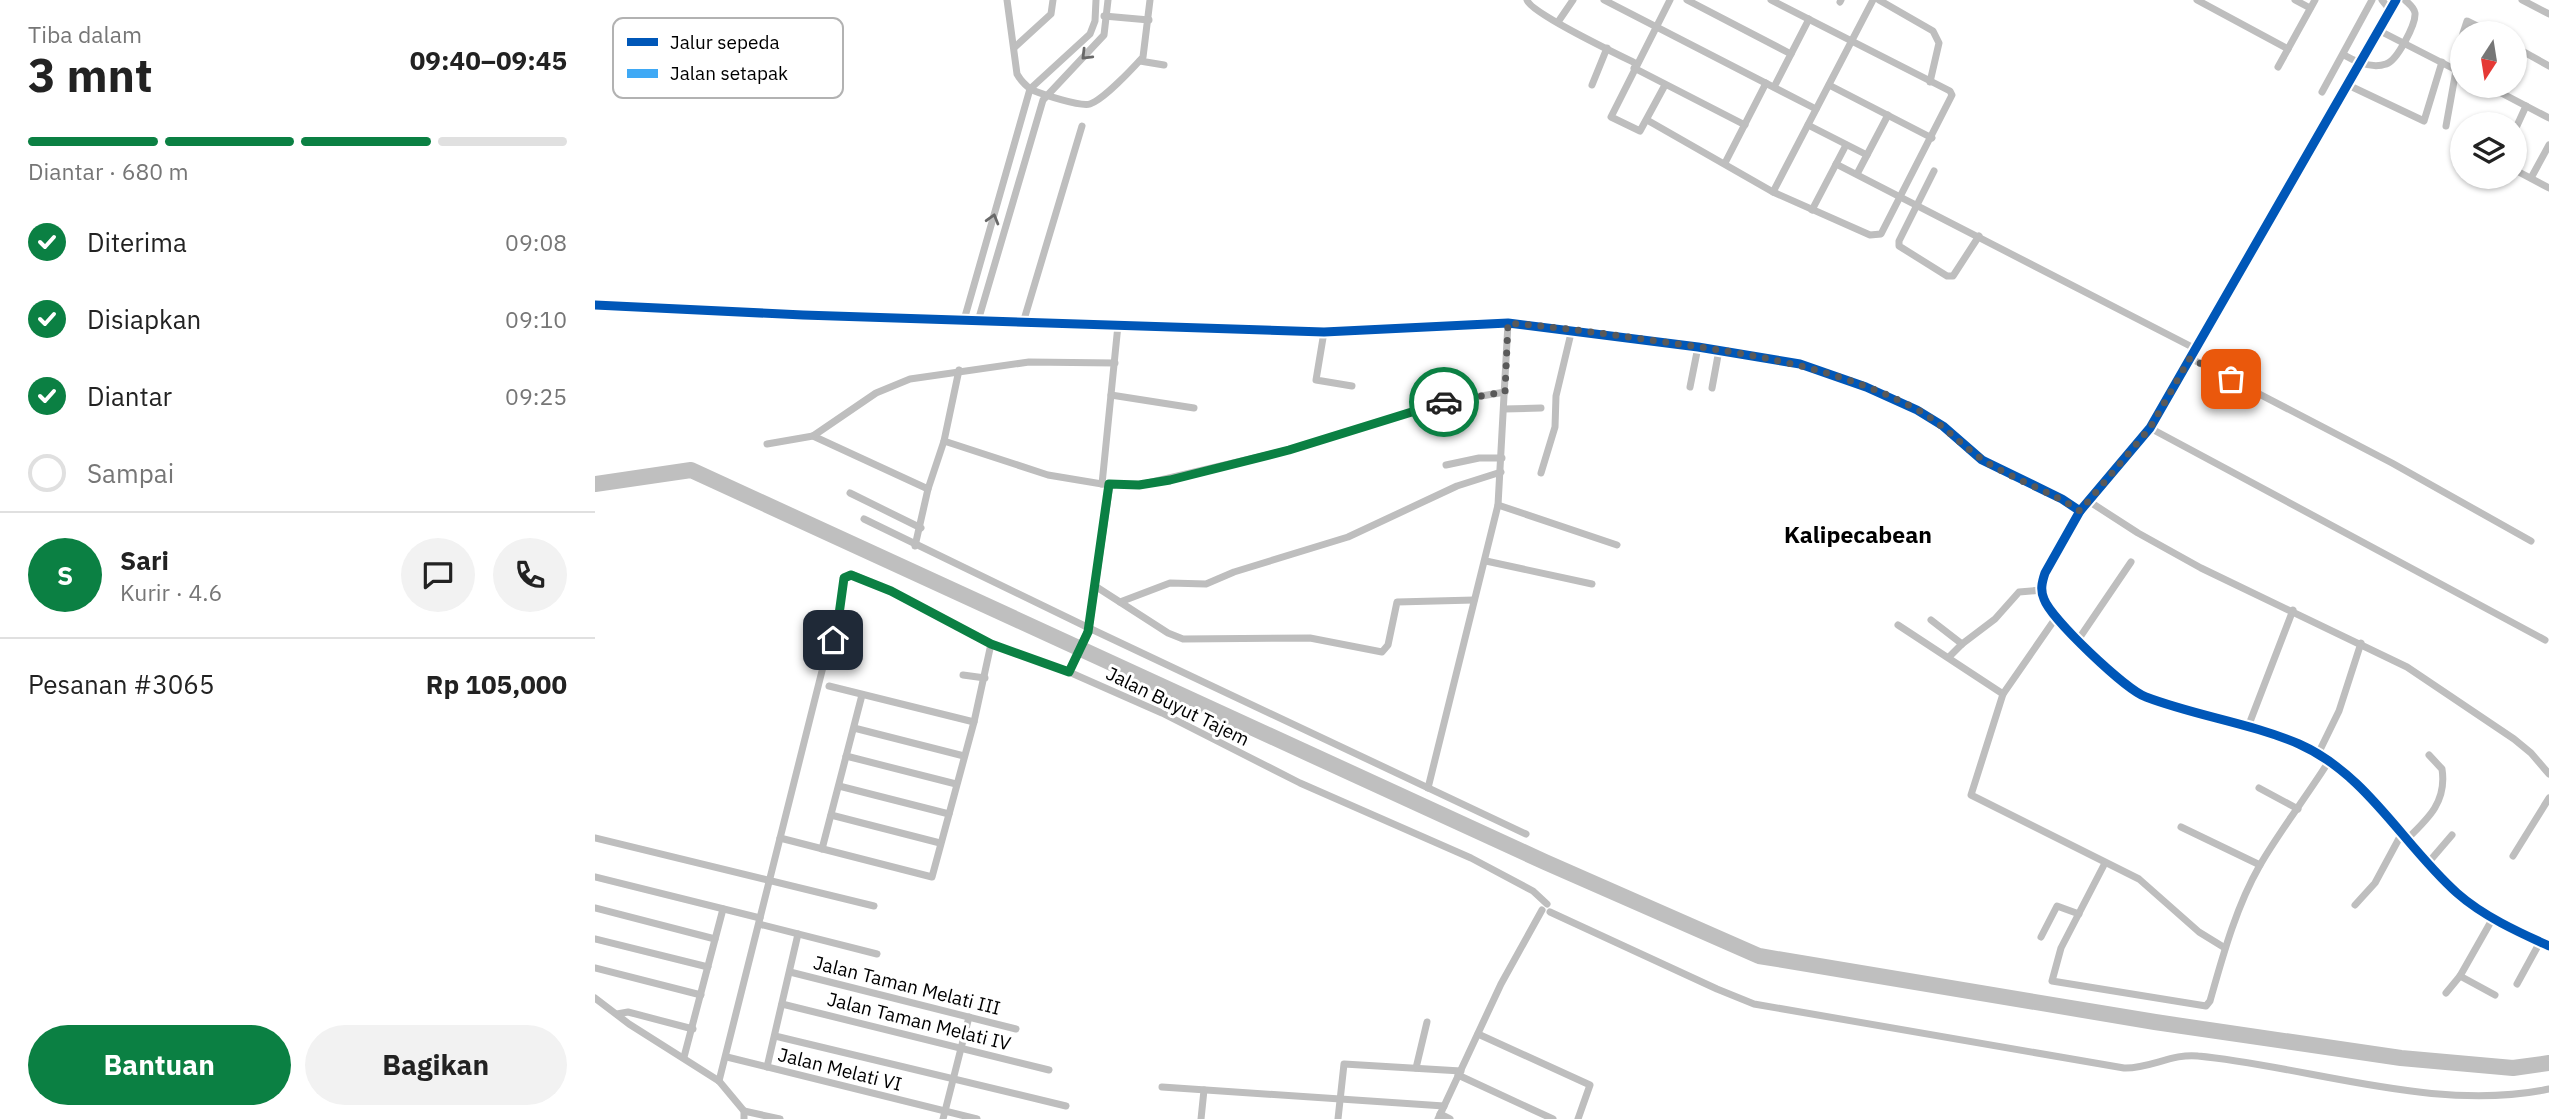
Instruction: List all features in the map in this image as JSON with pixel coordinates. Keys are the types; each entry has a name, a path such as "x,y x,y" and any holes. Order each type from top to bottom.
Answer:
{"street":[{"path":"1007,0 1017,75 1029,93 1090,104 1140,61 1146,49 1150,0"},
{"path":"1015,47 1051,15 1053,0"},
{"path":"964,320 1029,93 1090,34 1096,0"},
{"path":"978,321 1045,97 1106,31 1108,0"},
{"path":"1527,0 1530,6 1607,48 1665,85 1745,125"},
{"path":"1558,22 1573,0"},
{"path":"1604,0 1618,3 1656,27 1816,109"},
{"path":"1665,85 1647,120 1637,131 1611,117 1669,0"},
{"path":"1687,0 1791,54"},
{"path":"1647,120 1773,192 1875,235 1885,230 1904,197 1952,94 1771,0"},
{"path":"1773,192 1873,0"},
{"path":"1879,0 1933,31 1938,37 1940,43 1930,82"},
{"path":"2198,0 2288,49"},
{"path":"2295,0 2310,8"},
{"path":"2278,67 2315,0"},
{"path":"2322,92 2372,0"},
{"path":"2382,0 2393,5 2348,85 2150,428 2080,511 2045,573 2042,590 2055,619 2128,686 2144,697 2291,741 2329,761 2368,797 2458,894 2493,918 2545,944 2517,984"},
{"path":"2344,55 2360,64 2387,64 2394,60 2404,44 2415,15 2412,6 2405,0"},
{"path":"2522,0 2549,14"},
{"path":"1095,16 1149,20"},
{"path":"1725,163 1809,19"},
{"path":"2378,30 2450,66"},
{"path":"1592,85 1607,48"},
{"path":"2527,54 2549,66"},
{"path":"1140,61 1164,65"},
{"path":"2348,85 2426,121 2443,63"},
{"path":"1829,85 1932,138"},
{"path":"2446,126 2452,98"},
{"path":"2511,98 2549,118"},
{"path":"2523,112 2526,106"},
{"path":"1857,174 1888,115"},
{"path":"1808,125 1867,155"},
{"path":"1023,323 1082,126"},
{"path":"1812,210 1846,145"},
{"path":"2531,178 2549,145"},
{"path":"1836,164 1979,236 2531,541"},
{"path":"1934,172 1899,241 1899,246 1947,276 1955,274 1979,236"},
{"path":"2527,176 2549,188"},
{"path":"980,264 994,268"},
{"path":"596,305 1023,323 1324,332 1508,323 1572,329 1719,350 1823,370 1917,410 1943,426 1982,460 2062,499 2080,511"},
{"path":"1428,788 1486,561 1497,505 1502,458 1508,323"},
{"path":"1070,669 1088,630 1095,586 1106,484 1111,395 1122,326"},
{"path":"1541,473 1555,427 1556,396 1572,329"},
{"path":"1324,332 1317,380 1352,386"},
{"path":"1690,387 1698,347"},
{"path":"1712,388 1719,350"},
{"path":"767,444 813,436 891,386 910,379 1029,362 1115,363"},
{"path":"915,546 928,489 944,441 959,370"},
{"path":"944,441 1048,475 1106,484 1153,484 1289,450 1440,403 1505,392"},
{"path":"1111,395 1194,408"},
{"path":"1504,409 1541,408"},
{"path":"2150,428 2545,640"},
{"path":"813,436 928,489"},
{"path":"1446,465 1479,458 1502,458"},
{"path":"1120,602 1170,583 1206,584 1234,572 1348,537 1457,486 1501,472"},
{"path":"851,493 921,528"},
{"path":"2090,502 2138,533 2201,568 2407,667 2514,739 2531,753 2549,774"},
{"path":"1497,505 1617,545"},
{"path":"864,519 1088,630 1526,834"},
{"path":"1486,561 1592,584"},
{"path":"2078,640 2131,562"},
{"name":"Jalan Buyut Tajem","path":"719,1082 825,659 837,629 847,575 851,575 891,591 991,644 1070,669 1199,730 1300,783 1471,858 1533,891 1546,909 1754,1004 2124,1068 2138,1068 2197,1056 2470,1098 2527,1094 2549,1089"},
{"path":"1095,586 1168,633 1183,639 1246,636 1310,638 1382,652 1388,645 1397,602 1474,600"},
{"path":"1949,657 1995,619 2019,592 2042,590"},
{"path":"2248,727 2293,610"},
{"path":"2055,619 2003,694 1971,795 2151,887 2199,932 2225,948"},
{"path":"1931,620 1962,644"},
{"path":"1898,625 2003,694"},
{"path":"2318,754 2339,711 2361,643"},
{"path":"781,838 932,877 974,722 991,644"},
{"path":"963,674 985,678"},
{"path":"829,687 974,722"},
{"path":"822,849 862,695"},
{"path":"853,728 964,756"},
{"path":"2355,905 2375,883 2405,836 2437,808 2441,796 2442,769 2429,755"},
{"path":"846,756 956,785"},
{"path":"2105,863 2061,948 2052,978 2054,982 2206,1006 2210,1001 2225,948 2260,865 2329,761"},
{"path":"839,786 949,814"},
{"path":"2259,788 2298,809"},
{"path":"2513,856 2549,798"},
{"path":"831,815 940,844"},
{"path":"2181,827 2260,865"},
{"path":"2428,863 2452,835"},
{"path":"595,838 874,906"},
{"path":"595,877 723,909 799,934 877,954"},
{"path":"2041,937 2057,906 2078,914"},
{"path":"595,908 716,939"},
{"path":"684,1058 723,909"},
{"path":"1450,1119 1439,1116 1501,984 1546,909"},
{"path":"2446,993 2460,976 2493,918"},
{"path":"767,1067 799,934"},
{"path":"595,939 708,967"},
{"path":"595,968 701,995"},
{"name":"Jalan Taman Melati III","path":"790,972 1016,1029"},
{"path":"2460,976 2495,995"},
{"path":"595,998 719,1082 744,1115 780,1119"},
{"name":"Jalan Taman Melati IV","path":"782,1004 1049,1070"},
{"path":"617,1014 628,1012 693,1029"},
{"path":"944,1115 969,1017"},
{"path":"1416,1068 1427,1022"},
{"path":"1478,1034 1590,1085 1579,1119"},
{"path":"775,1036 1066,1106"},
{"name":"Jalan Melati VI","path":"727,1057 944,1115 977,1119"},
{"path":"1338,1119 1344,1064 1460,1073 1553,1119"},
{"path":"1162,1087 1444,1105"},
{"path":"1201,1119 1204,1090"}],"waterway":[{"path":"595,484 691,470 1545,862 1759,956 2155,1022 2401,1058 2513,1068 2549,1063"}],"marked path":[{"path":"1069,672 1089,628"}],"cycle path":[{"path":"2396,0 2150,428 2080,511 2045,573 2042,592 2050,609 2074,637 2136,692 2165,704 2280,737 2323,757 2365,792 2457,893 2489,916 2549,946"},
{"path":"595,305 803,315 1324,332 1508,323 1698,347 1800,364 1866,387 1917,410 1943,426 1982,460 2062,499 2080,511"}],"way so far":[{"path":"1444,402 1505,392 1508,323 1551,326 1719,350 1800,364 1866,387 1917,410 1943,426 1982,460 2062,499 2080,511 2150,428 2190,358 2231,379"}],"district":[{"name":"Kalipecabean","path":"1858,534"}],"route":[{"path":"833,640 844,578 851,575 891,591 991,644 1069,672 1088,632 1109,484 1129,486 1170,480 1289,450 1444,402"}]}
